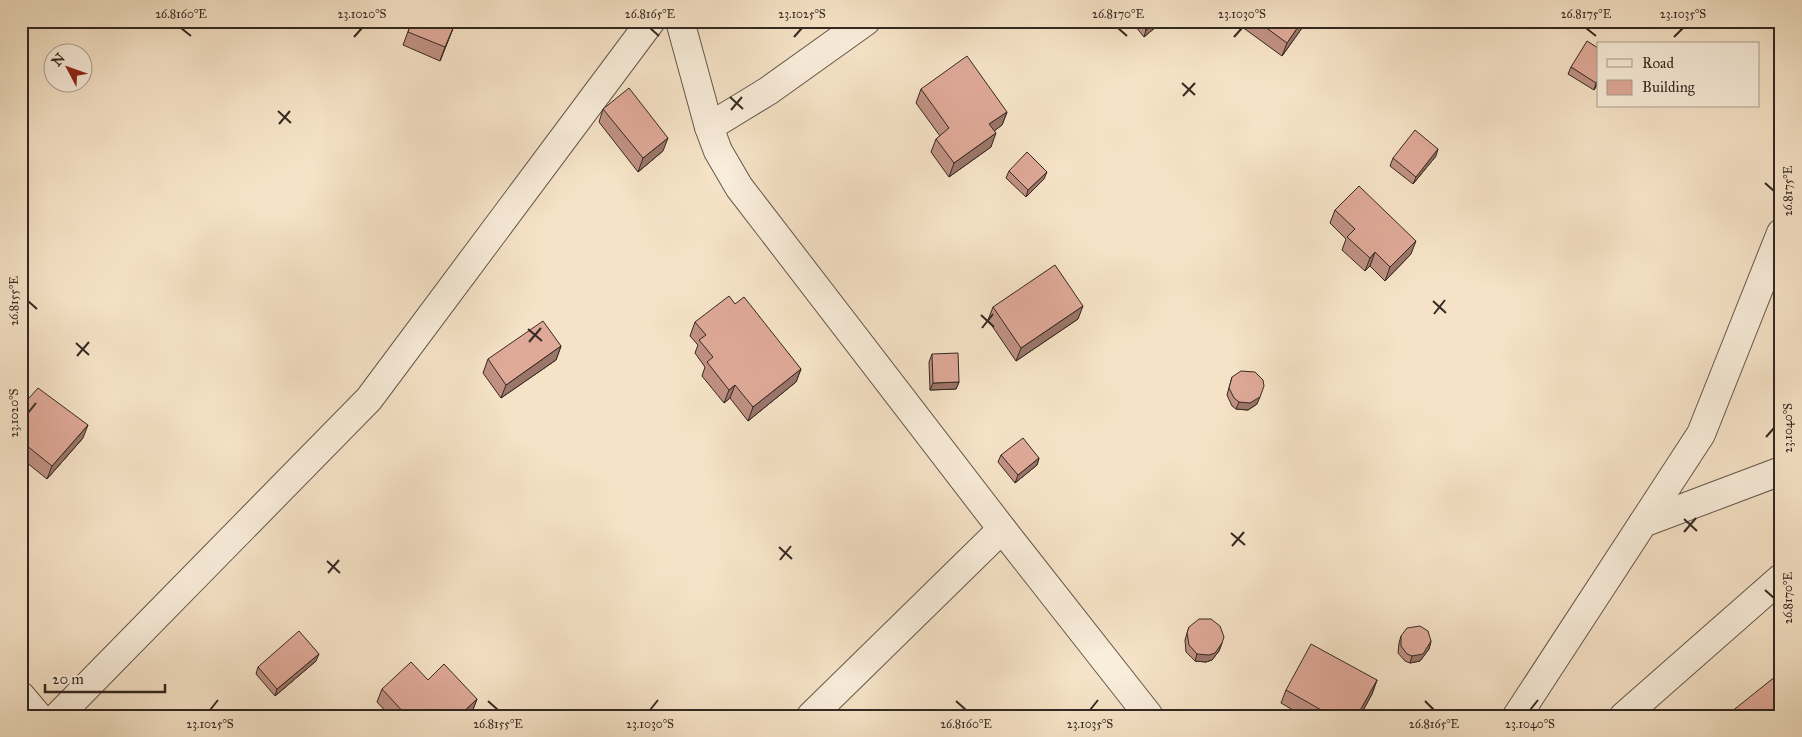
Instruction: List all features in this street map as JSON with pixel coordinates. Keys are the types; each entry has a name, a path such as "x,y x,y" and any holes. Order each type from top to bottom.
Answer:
{"street":[{"path":"58,716 369,399 651,21"},
{"path":"680,21 709,127 718,151 738,187 1149,716"},
{"path":"709,127 768,91 866,21"},
{"path":"1517,716 1701,434 1780,235"},
{"path":"1643,523 1781,471"},
{"path":"811,716 1002,529"},
{"path":"1624,716 1781,578"},
{"path":"21,696 38,716"}],"building":[{"path":"412,21 456,21 445,47 408,32"},
{"path":"1139,21 1157,21 1146,30"},
{"path":"1257,21 1302,21 1287,43"},
{"path":"1587,41 1597,47 1596,83 1571,67"},
{"path":"967,56 1007,112 989,124 996,133 954,163 936,139 949,128 921,89"},
{"path":"629,88 668,138 643,158 603,109"},
{"path":"1415,130 1438,149 1416,177 1393,158"},
{"path":"1027,152 1047,172 1028,190 1009,171"},
{"path":"1359,186 1416,241 1390,267 1375,252 1370,258 1347,237 1355,229 1335,210"},
{"path":"1055,265 1083,306 1021,348 993,307"},
{"path":"729,296 735,304 744,297 801,369 753,407 735,385 729,390 707,362 713,357 699,340 706,335 695,322"},
{"path":"543,321 561,346 506,385 488,359"},
{"path":"958,353 959,382 933,383 932,354"},
{"path":"1241,371 1255,372 1263,380 1264,386 1260,397 1250,403 1239,402 1234,398 1229,388 1232,377"},
{"path":"38,388 88,425 52,466 21,441 21,407"},
{"path":"1023,438 1039,458 1018,475 1001,455"},
{"path":"1199,619 1211,619 1220,626 1224,637 1215,653 1209,655 1197,654 1189,645 1187,633 1189,627"},
{"path":"1420,626 1428,631 1431,641 1423,654 1412,656 1407,654 1401,646 1401,636 1407,628"},
{"path":"299,631 319,654 277,689 258,667"},
{"path":"1311,644 1377,680 1357,716 1332,716 1286,690"},
{"path":"411,662 428,680 444,664 477,699 459,716 407,716 382,689"},
{"path":"1781,672 1781,716 1735,716 1731,712"}]}
